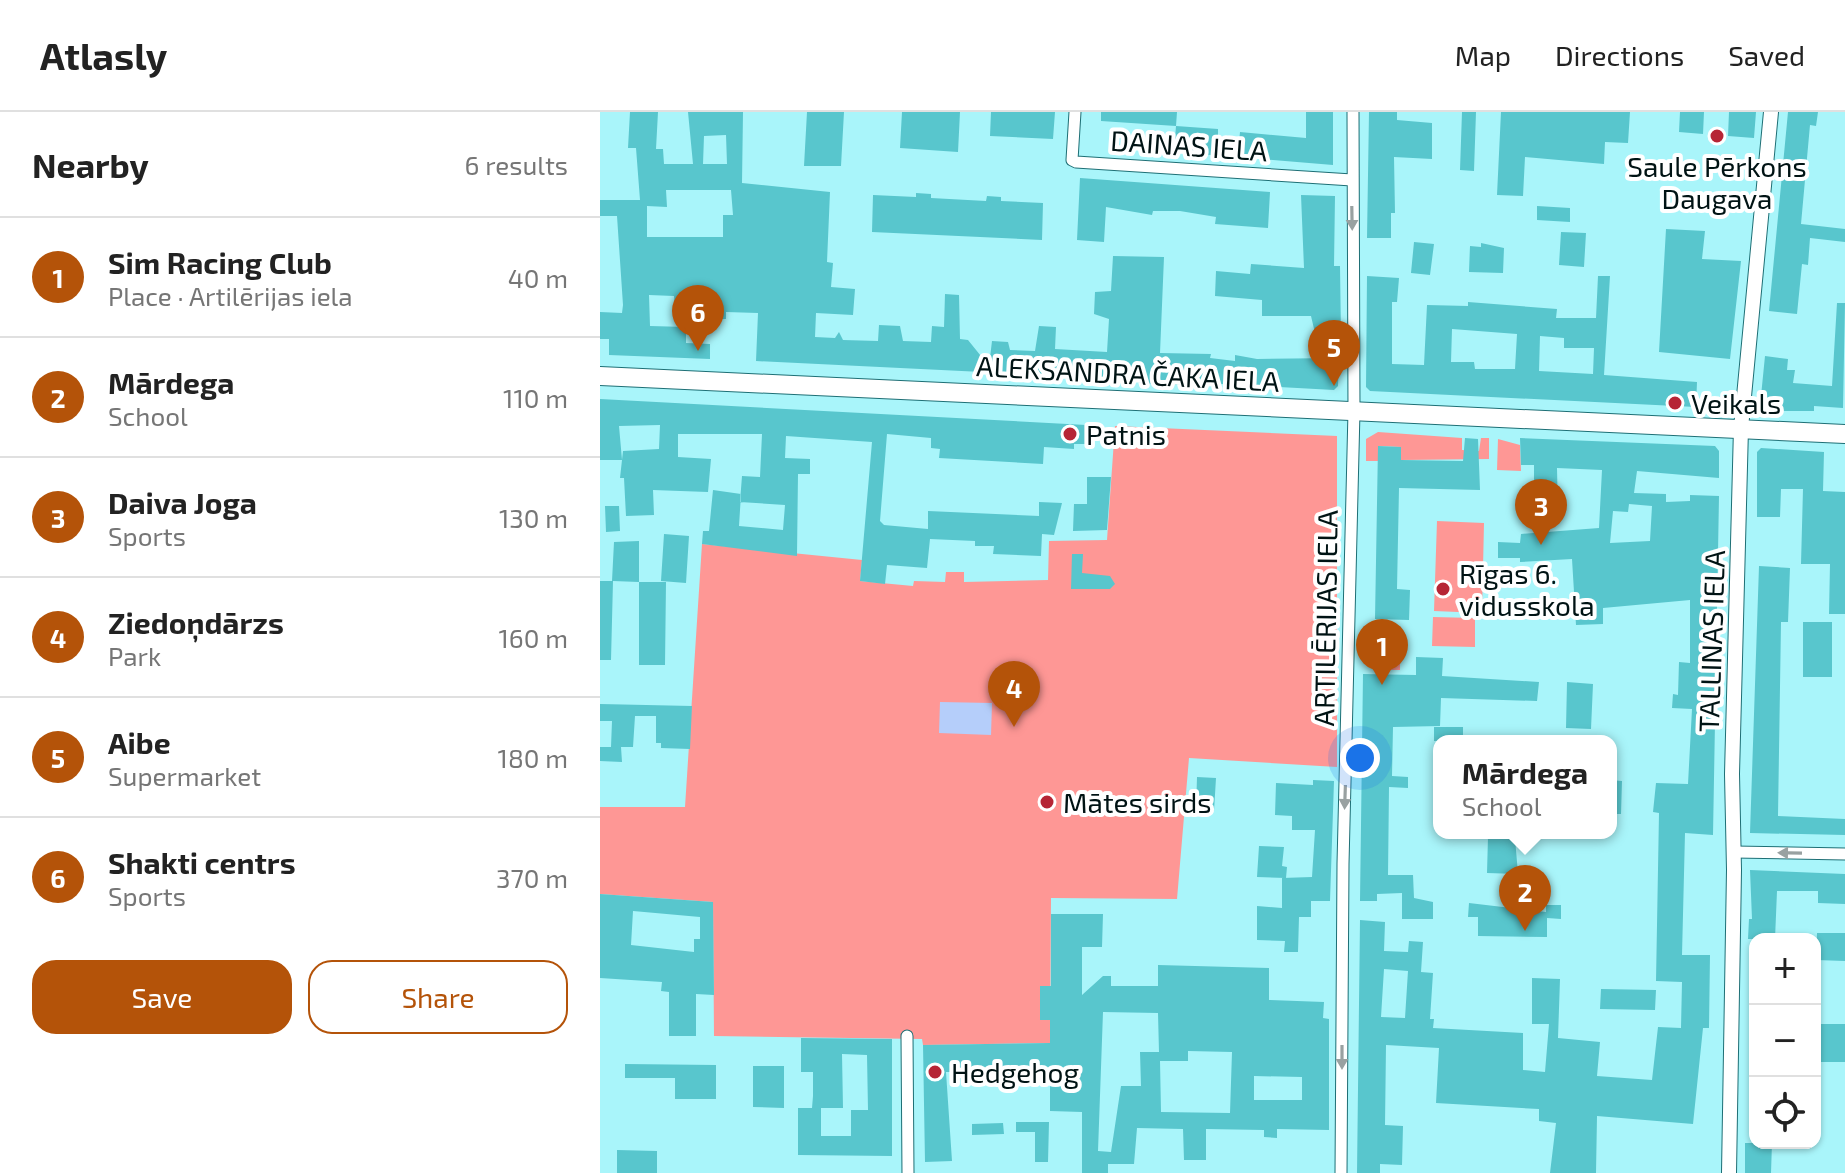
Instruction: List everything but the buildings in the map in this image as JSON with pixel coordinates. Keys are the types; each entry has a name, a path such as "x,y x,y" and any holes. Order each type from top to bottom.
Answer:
{"main road":[{"name":"ALEKSANDRA ČAKA IELA","path":"600,376 1845,434"}],"street":[{"name":"DAINAS IELA","path":"1075,112 1070,143 1072,160 1076,162 1352,180"},
{"name":"ARTILĒRIJAS IELA","path":"1341,1173 1343,864 1354,411 1353,112"},
{"name":"TALLINAS IELA","path":"1729,1173 1734,852 1732,774 1741,428 1771,112"},
{"path":"1734,852 1845,854"},
{"path":"907,1036 908,1173"}],"shaded area":[{"path":"1115,426 1337,436 1337,767 1189,758 1177,899 1051,898 1050,1043 923,1045 922,1039 714,1036 713,902 600,894 600,807 685,807 702,544 862,560 860,581 913,586 914,581 945,582 946,572 964,572 964,582 1048,580 1049,541 1107,540"},
{"path":"1378,432 1462,438 1462,450 1479,451 1481,438 1489,438 1489,459 1401,460 1401,447 1379,446 1378,461 1366,461 1366,439"},
{"path":"1498,439 1520,445 1521,471 1497,470"},
{"path":"1437,521 1484,523 1482,613 1434,611"},
{"path":"1433,617 1475,618 1475,647 1432,646"},
{"path":"1377,638 1400,638 1400,670 1377,670"}],"water":[{"path":"940,702 992,703 991,735 939,733"}],"place":[{"name":"Saule Pērkons Daugava","path":"1717,136"},
{"name":"Shakti centrs","path":"698,351"},
{"name":"Aibe","path":"1334,386"},
{"name":"Veikals","path":"1675,403"},
{"name":"Patnis","path":"1070,434"},
{"name":"Daiva Joga","path":"1541,545"},
{"name":"Rīgas 6. vidusskola","path":"1443,589"},
{"name":"Sim Racing Club","path":"1382,685"},
{"name":"Ziedoņdārzs","path":"1014,727"},
{"name":"Mātes sirds","path":"1047,802"},
{"name":"Mārdega","path":"1525,931"},
{"name":"Hedgehog","path":"935,1072"}]}
